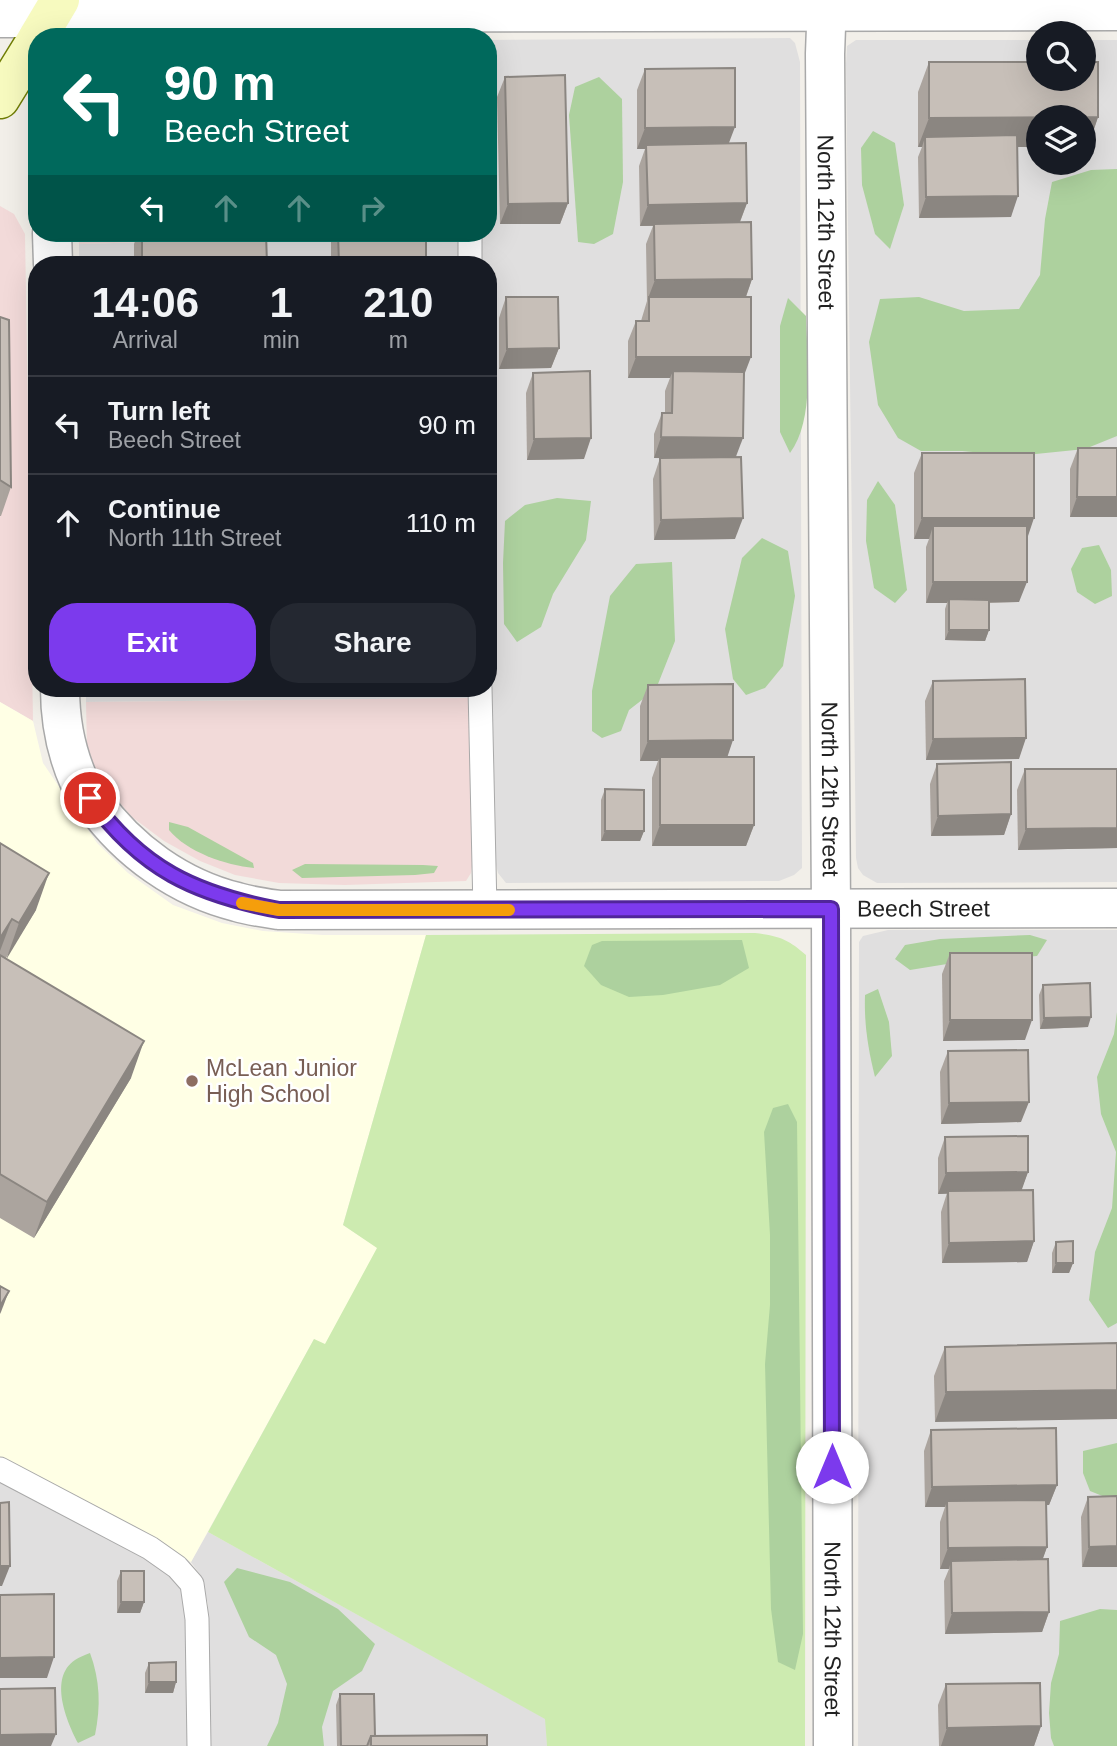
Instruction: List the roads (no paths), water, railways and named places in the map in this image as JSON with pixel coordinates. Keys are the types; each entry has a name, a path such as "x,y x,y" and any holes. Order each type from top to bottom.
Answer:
{"street":[{"path":"0,18 47,22 143,13 470,24 827,6 1117,10"},
{"name":"North 12th Street","path":"827,6 825,54 833,1746"},
{"path":"0,99 28,53"},
{"name":"Beech Street","path":"60,697 66,746 80,783 118,833 153,863 187,883 234,902 279,910 1117,908"}],"lane":[{"path":"480,697 485,910"},
{"path":"0,1469 150,1548 177,1567 192,1584 197,1619 200,1746"}],"place":[{"name":"McLean Junior High School","path":"192,1081"}]}
